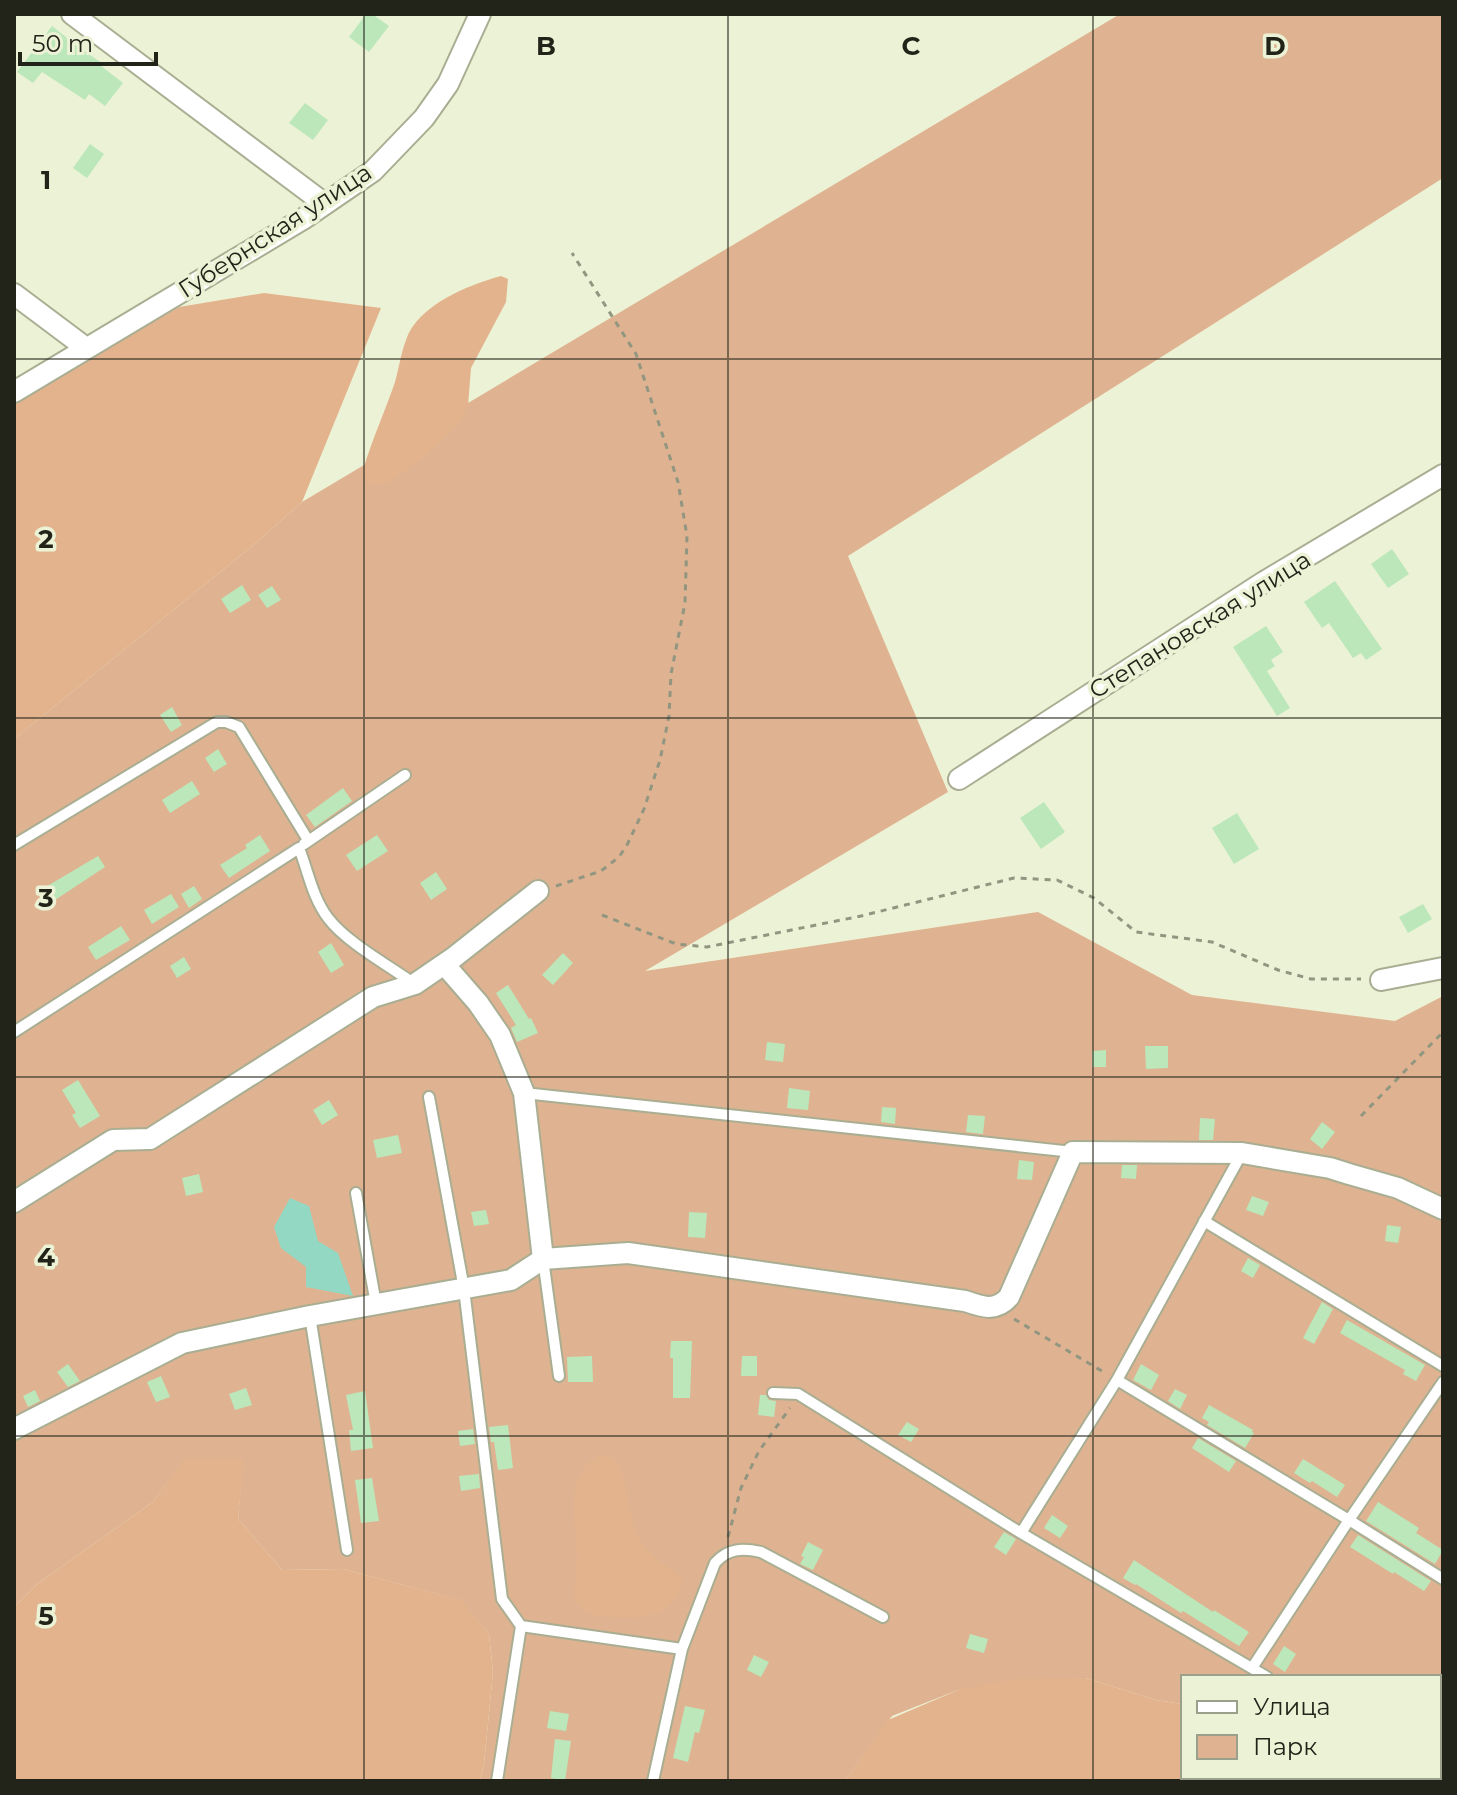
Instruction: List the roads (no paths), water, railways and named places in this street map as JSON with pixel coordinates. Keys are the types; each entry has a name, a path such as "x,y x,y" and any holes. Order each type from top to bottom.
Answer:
{"street":[{"path":"72,14 325,204"},
{"name":"Губернская улица","path":"14,392 303,219 373,171 424,118 448,84 480,14"},
{"path":"14,294 86,348"},
{"name":"Степановская улица","path":"959,779 1264,582 1443,475"},
{"path":"14,1202 113,1140 150,1139 373,997 415,984 538,891"},
{"path":"444,964 478,1003 500,1035 524,1093 543,1259"},
{"path":"1381,980 1443,968"},
{"path":"14,1429 182,1343 310,1316 511,1280 543,1259 628,1253 994,1307 1009,1297 1073,1152 1242,1153 1339,1171 1398,1188 1443,1209"}],"lane":[{"path":"14,845 217,722 226,722 239,727 304,844 317,897 328,918 348,938 415,984"},
{"path":"14,1032 405,775"},
{"path":"524,1093 1073,1152"},
{"path":"429,1097 464,1289 502,1599 521,1626 497,1781"},
{"path":"1021,1533 1117,1380 1242,1153"},
{"path":"356,1193 376,1304"},
{"path":"1204,1221 1443,1366"},
{"path":"543,1259 559,1376"},
{"path":"310,1316 347,1550"},
{"path":"1117,1380 1443,1579"},
{"path":"1252,1668 1443,1382"},
{"path":"773,1393 798,1394 1021,1533 1264,1675"},
{"path":"653,1781 682,1649 715,1563 721,1555 745,1548 761,1552 883,1617"},
{"path":"521,1626 682,1649"}],"water":[{"path":"290,1198 309,1206 318,1241 338,1253 353,1296 306,1287 306,1267 281,1248 274,1227"}]}
